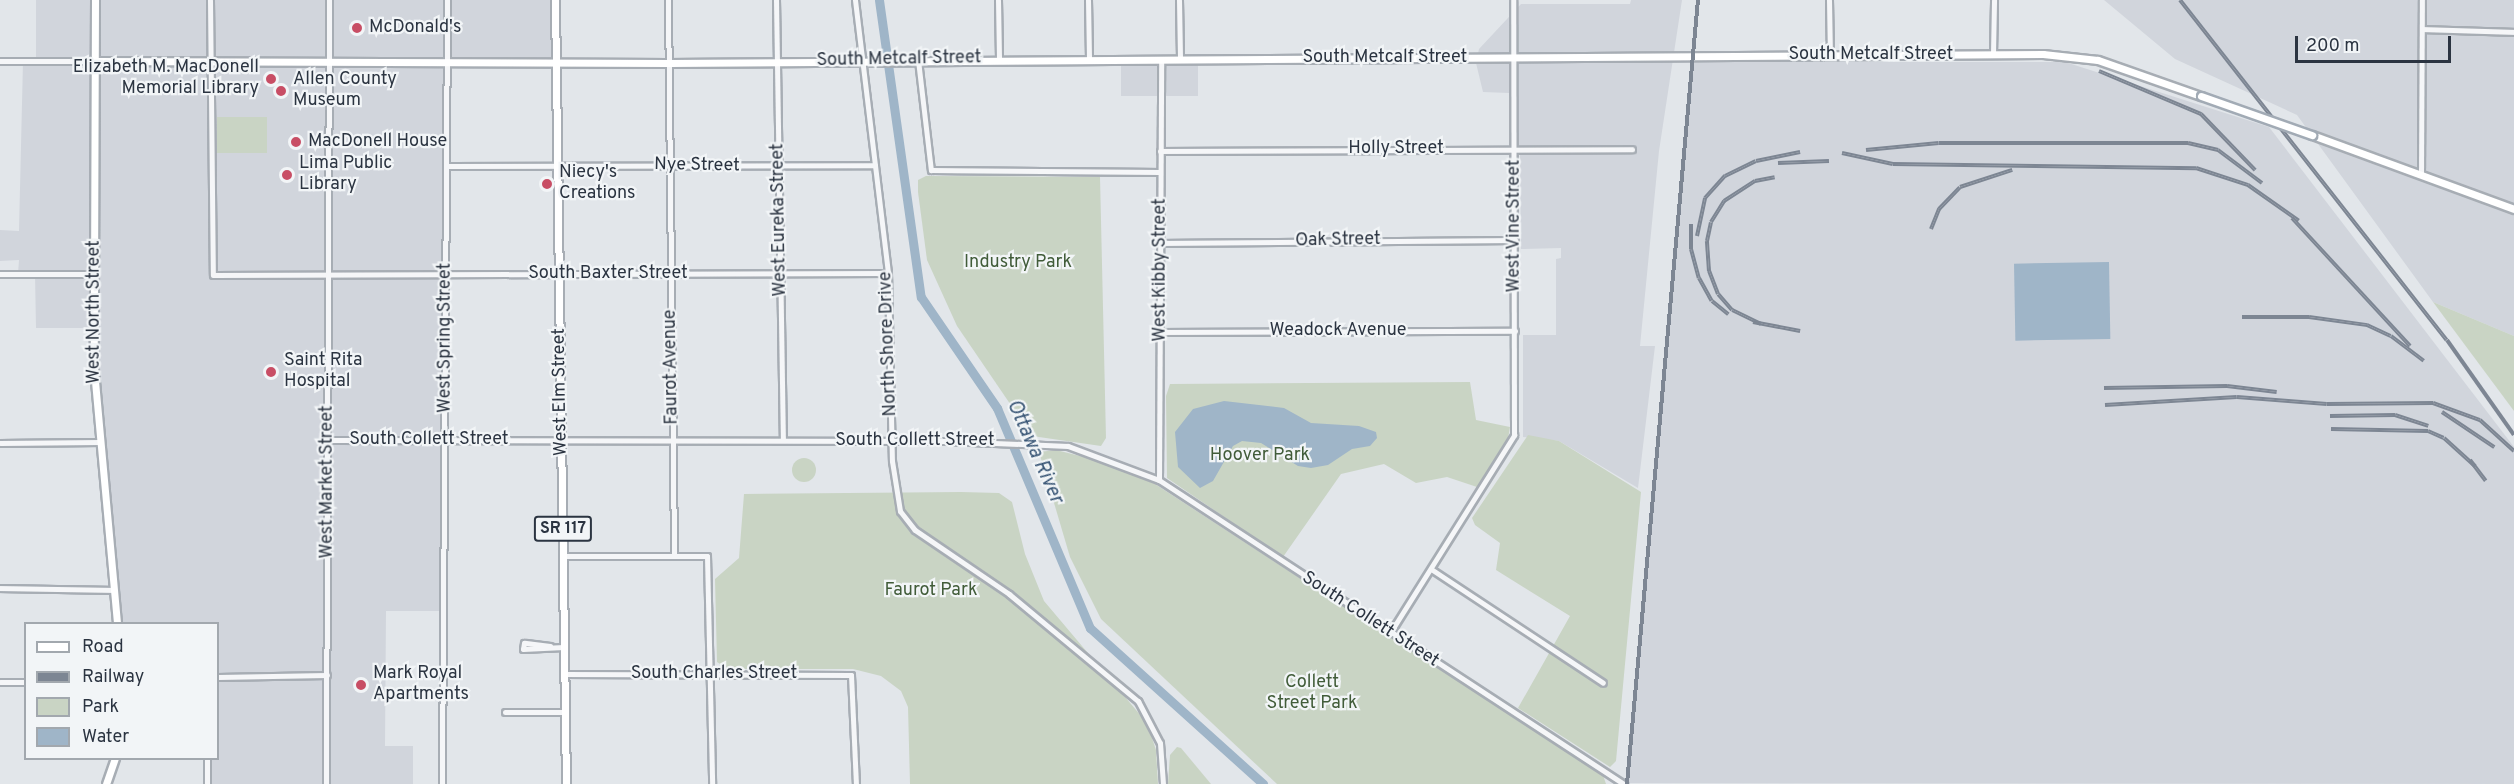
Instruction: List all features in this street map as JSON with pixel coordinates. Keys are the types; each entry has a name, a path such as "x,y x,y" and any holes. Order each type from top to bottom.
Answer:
{"main road":[{"name":"West North Street","path":"95,0 94,370 117,622"},
{"name":"West Elm Street","path":"555,0 558,275 563,439 566,784"},
{"name":"South Metcalf Street","path":"95,61 556,60 669,63 1993,54 2089,58 2514,208"},
{"path":"106,784 115,760"}],"street":[{"path":"210,0 210,62"},
{"name":"West Market Street","path":"326,784 329,0"},
{"name":"West Spring Street","path":"442,784 447,0"},
{"name":"Faurot Avenue","path":"668,0 674,554"},
{"name":"West Eureka Street","path":"776,0 783,440"},
{"name":"North Shore Drive","path":"855,0 888,273 894,487 905,520 1009,594 1132,695 1157,735 1163,784"},
{"path":"999,0 999,59"},
{"path":"1088,0 1089,59"},
{"path":"1179,0 1180,60"},
{"name":"West Vine Street","path":"1390,633 1507,451 1514,435 1513,0"},
{"path":"1829,0 1830,55"},
{"path":"1993,54 1994,0"},
{"path":"2421,174 2422,0"},
{"path":"2422,29 2514,32"},
{"path":"918,60 931,170 1160,172"},
{"name":"West Kibby Street","path":"1160,480 1161,60"},
{"path":"0,61 95,61"},
{"name":"South Baxter Street","path":"210,62 213,275 888,273"},
{"name":"Holly Street","path":"1160,151 1632,149"},
{"name":"Nye Street","path":"447,166 875,165"},
{"name":"Oak Street","path":"1161,243 1515,240"},
{"path":"0,274 94,274"},
{"name":"Weadock Avenue","path":"1161,332 1515,331"},
{"name":"South Collett Street","path":"328,440 994,442 1043,443 1097,454 1160,480 1390,633 1622,783"},
{"path":"0,443 100,442"},
{"path":"564,556 674,554 707,556 712,784"},
{"path":"1431,569 1603,683"},
{"path":"0,588 114,590"},
{"path":"550,646 564,646"},
{"name":"South Charles Street","path":"564,674 847,674 854,678 856,784"},
{"path":"219,678 327,675"},
{"path":"0,682 24,682"},
{"path":"505,712 565,712"},
{"path":"207,760 207,784"}],"shaded area":[{"path":"36,0 555,0 556,60 447,61 444,611 386,611 385,746 413,746 413,784 207,784 207,760 219,760 219,622 117,622 94,328 36,328 35,274 18,274 19,260 0,261 0,230 19,231 23,61 36,60"},
{"path":"1631,0 1682,0 1659,151 1640,346 1655,346 1638,488 1559,441 1523,437 1523,335 1556,335 1556,259 1561,258 1561,248 1521,249 1520,152 1509,152 1509,93 1483,92 1476,63 1479,49 1521,4 1630,4"},
{"path":"2104,0 2514,0 2514,336 2433,302 2297,115 2175,59"},
{"path":"1694,62 2065,62 2269,127 2514,447 2514,784 1628,783"},
{"path":"1121,64 1198,64 1198,96 1121,96"}],"green space":[{"path":"217,117 267,117 267,153 217,153"},
{"name":"Industry Park","path":"926,176 1100,177 1106,438 1101,446 1032,436 957,326 927,260 918,192 918,180"},
{"path":"2433,302 2514,336 2514,411"},
{"name":"Hoover Park","path":"1470,382 1476,420 1510,427 1508,439 1477,487 1447,477 1416,483 1384,464 1341,474 1283,557 1167,478 1166,396 1170,384"},
{"path":"1528,435 1559,441 1641,492 1616,761 1610,767 1518,708 1570,616 1496,570 1500,543 1475,525 1472,518"},
{"name":"Collett Street Park","path":"1056,450 1100,461 1155,484 1603,775 1606,784 1277,784 1101,619 1070,557 1039,452"},
{"path":"804,458 813,461 816,470 813,479 804,482 795,479 792,470 795,461"},
{"name":"Faurot Park","path":"999,493 1012,502 1025,554 1044,601 1147,723 1156,750 1158,784 910,784 908,707 901,691 881,676 853,669 728,669 717,662 715,579 739,558 744,494"},
{"path":"1177,747 1181,748 1211,784 1168,784 1170,755"}],"water":[{"path":"2109,262 2110,339 2015,341 2014,264"},
{"path":"1224,401 1284,408 1311,423 1359,426 1376,432 1377,438 1370,446 1352,449 1328,465 1311,468 1298,466 1261,443 1242,441 1233,446 1213,481 1200,488 1178,467 1175,432 1193,409"}],"waterway":[{"name":"Ottawa River","path":"879,0 921,297 997,408 1090,628 1263,784"}],"railway":[{"path":"1627,784 1698,0"},
{"path":"2180,0 2447,340 2514,435"},
{"path":"2099,71 2201,114 2255,170"},
{"path":"1866,150 1939,143 2188,143 2218,150 2262,183"},
{"path":"1697,236 1705,198 1725,176 1756,161 1800,152"},
{"path":"1842,153 1893,164 2196,168 2248,185 2299,221"},
{"path":"1778,163 1829,161"},
{"path":"1931,229 1939,209 1960,187 2012,170"},
{"path":"1761,324 1732,310 1718,294 1709,271 1707,241 1711,222 1724,201 1755,181 1775,177"},
{"path":"2292,218 2410,346"},
{"path":"1691,224 1691,249 1699,278 1712,301 1728,314"},
{"path":"2242,317 2309,317 2367,325 2391,336 2424,361"},
{"path":"1753,322 1800,331"},
{"path":"2104,388 2227,386 2277,392"},
{"path":"2105,405 2237,397 2327,404 2433,403 2480,420 2514,451"},
{"path":"2442,412 2494,447"},
{"path":"2330,416 2395,415 2428,426"},
{"path":"2331,429 2428,431 2444,438 2475,466"},
{"path":"2470,460 2486,481"}],"place":[{"name":"McDonald's","path":"357,28"},
{"name":"Elizabeth M. MacDonell Memorial Library","path":"271,79"},
{"name":"Allen County Museum","path":"281,91"},
{"name":"MacDonell House","path":"296,142"},
{"name":"Lima Public Library","path":"287,175"},
{"name":"Niecy's Creations","path":"547,184"},
{"name":"Saint Rita Hospital","path":"271,372"},
{"name":"Mark Royal Apartments","path":"361,685"}]}
